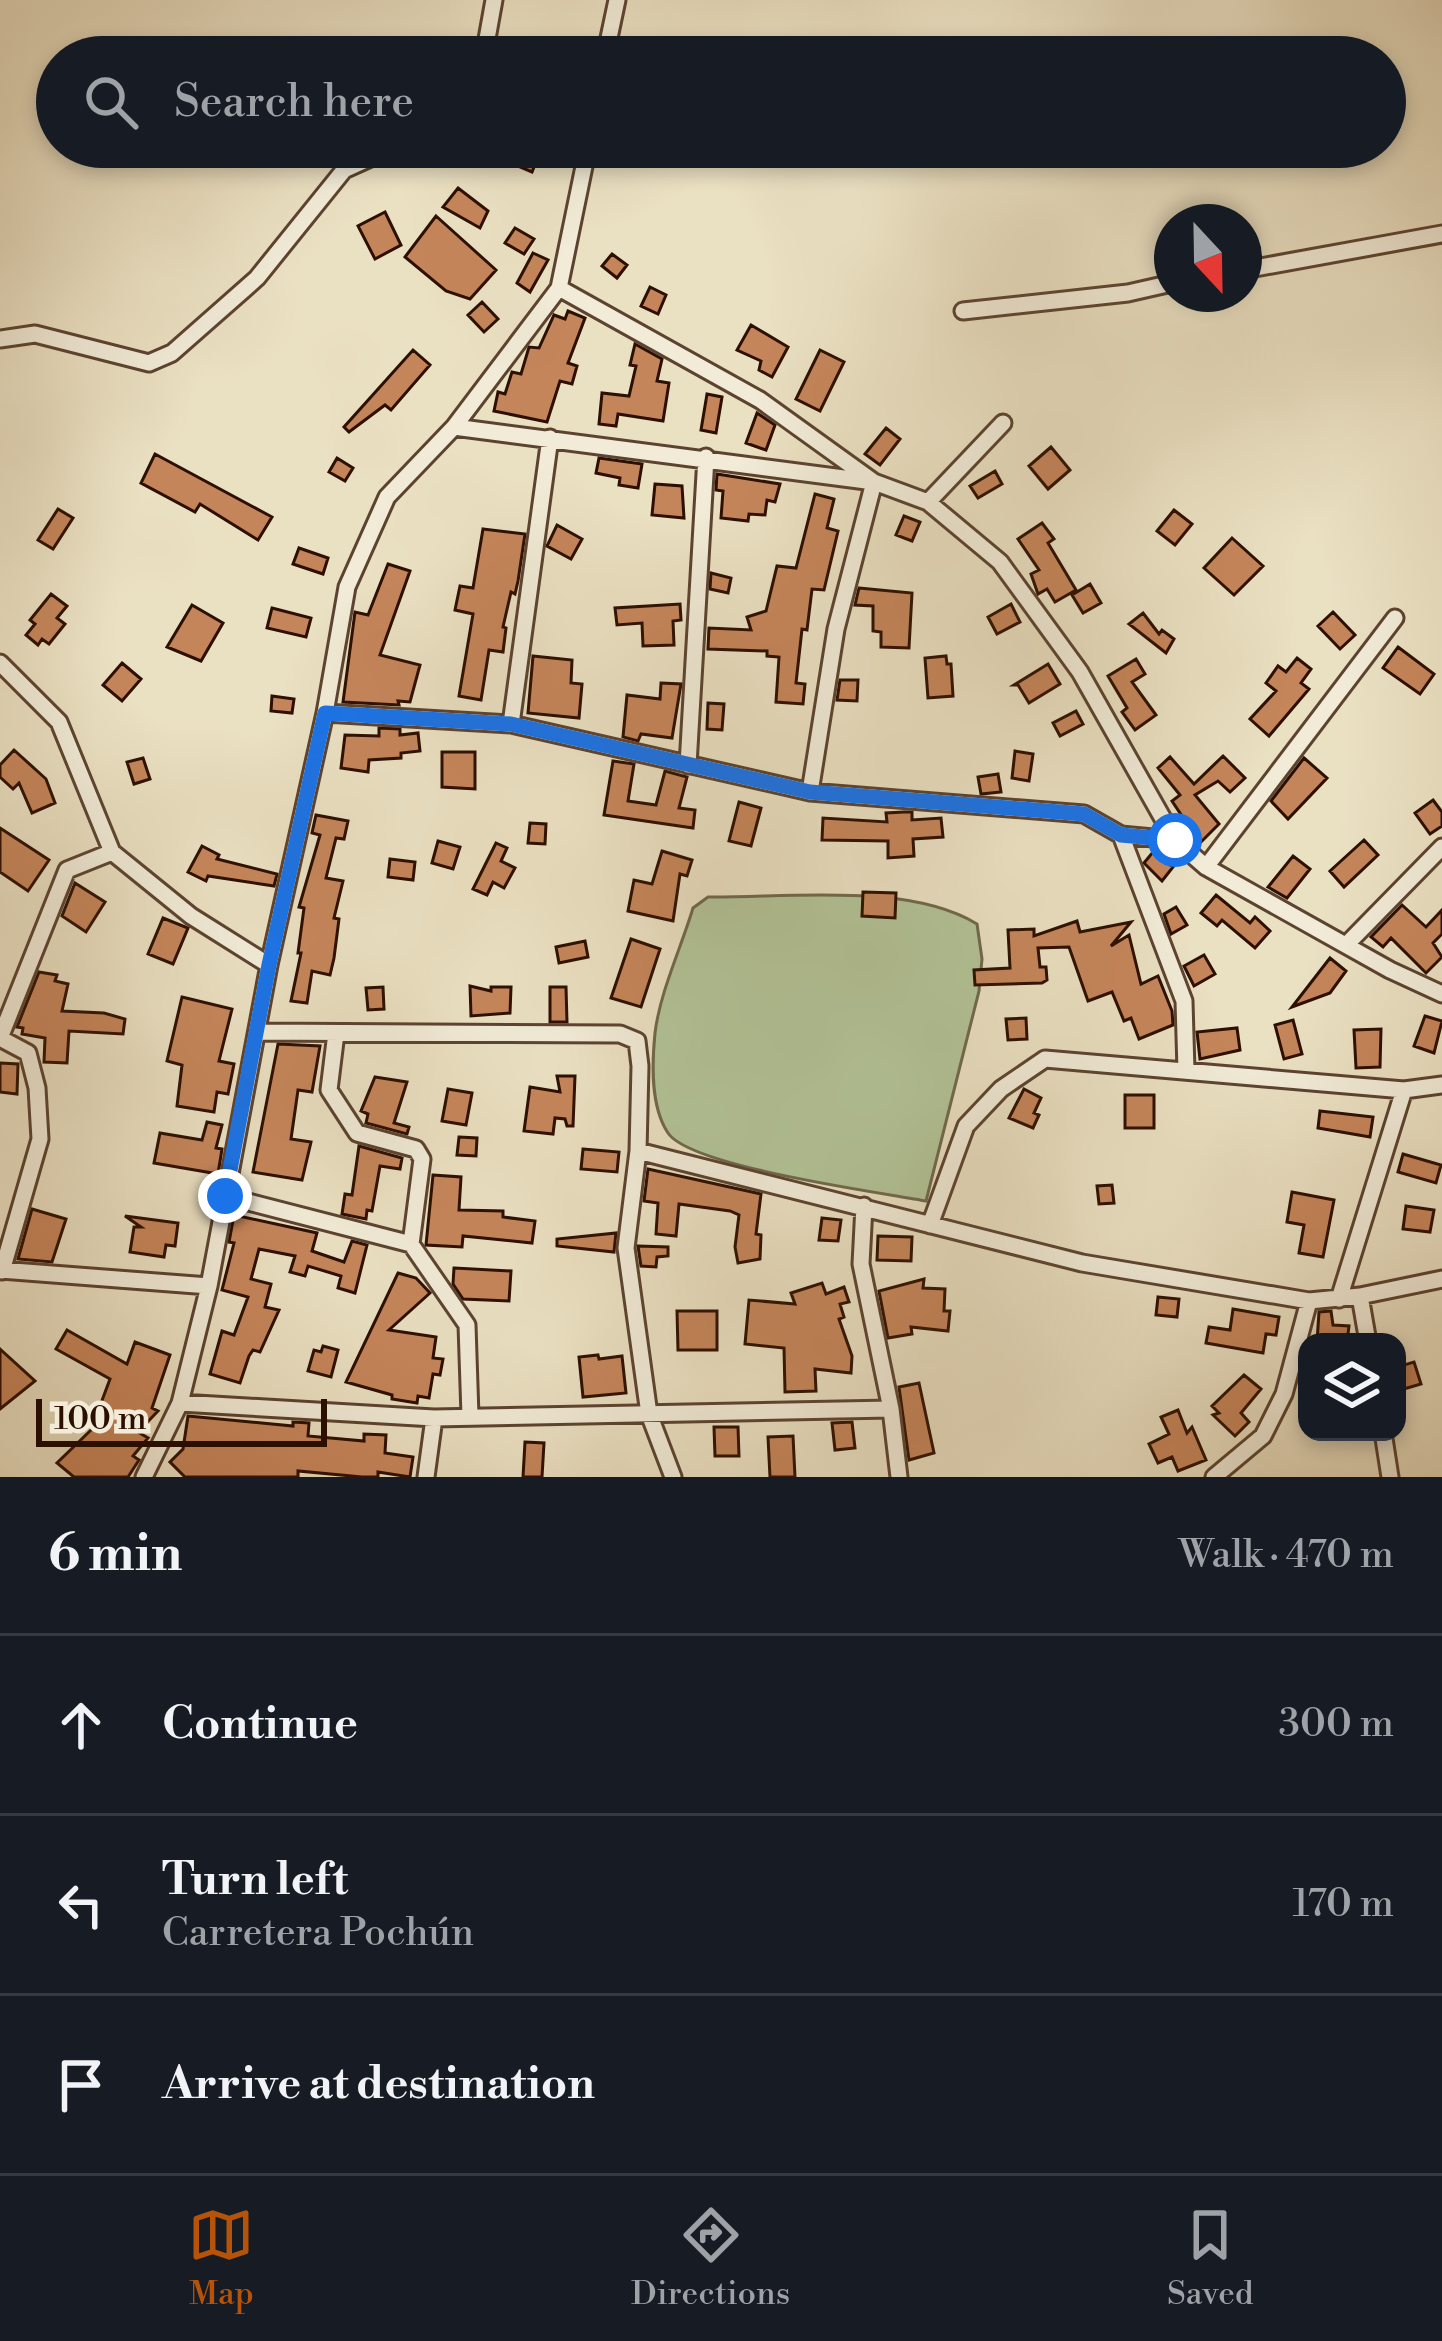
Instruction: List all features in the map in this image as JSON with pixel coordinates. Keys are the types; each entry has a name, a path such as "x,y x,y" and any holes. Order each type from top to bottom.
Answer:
{"street":[{"path":"488,36 494,0"},
{"path":"609,36 617,0"},
{"path":"0,339 35,334 149,363 172,353 257,278 348,168"},
{"path":"144,1477 180,1403 209,1286 347,587 387,497 454,427 560,288 584,168"},
{"path":"1262,267 1442,234"},
{"path":"963,310 1154,287"},
{"path":"560,288 760,400 874,482"},
{"path":"928,502 1003,423"},
{"path":"454,427 874,482 928,502 1000,562 1080,672 1175,840 1206,867 1442,994"},
{"path":"511,724 550,438"},
{"path":"688,765 706,457"},
{"path":"810,792 836,629 874,482"},
{"path":"1206,867 1395,618"},
{"path":"0,663 59,722 112,852 191,916 269,965"},
{"path":"325,713 511,724 810,792 1084,814 1121,835 1175,840"},
{"path":"1121,835 1184,1001 1186,1071"},
{"path":"1348,943 1442,847"},
{"path":"112,852 67,870 0,1037 28,1052 37,1088 40,1139 1,1271 209,1286"},
{"path":"259,1032 620,1034 637,1041 638,1151 626,1249 649,1414 673,1477"},
{"path":"336,1033 329,1090 357,1132 416,1150 422,1159 411,1244"},
{"path":"930,1225 966,1126 1001,1089 1045,1060 1404,1090 1442,1084"},
{"path":"1339,1299 1404,1090"},
{"path":"638,1151 1082,1263 1310,1301 1442,1279"},
{"path":"225,1196 411,1244 467,1324 470,1416"},
{"path":"863,1206 861,1264 891,1409 899,1477"},
{"path":"1360,1296 1366,1333"},
{"path":"1214,1477 1263,1436 1284,1394 1310,1301"},
{"path":"180,1403 434,1418 891,1409"},
{"path":"426,1477 434,1418"},
{"path":"1384,1441 1390,1477"}],"green space":[{"path":"708,897 883,897 949,911 977,924 982,959 979,991 926,1201 747,1167 711,1157 668,1133 654,1084 658,1017 693,908"}],"building":[{"path":"458,188 488,211 480,228 443,207"},
{"path":"385,212 401,245 375,259 358,226"},
{"path":"436,216 496,270 470,299 446,291 405,257"},
{"path":"515,228 534,239 524,254 505,243"},
{"path":"533,253 548,260 530,292 517,283"},
{"path":"612,254 627,265 617,278 602,266"},
{"path":"650,287 666,295 658,314 641,306"},
{"path":"482,302 498,319 484,332 468,315"},
{"path":"568,311 585,318 568,363 577,366 572,384 560,381 547,422 494,411 498,392 505,394 512,372 521,374 529,347 539,348 554,315 565,319"},
{"path":"751,325 788,347 772,377 759,370 761,361 737,350"},
{"path":"635,344 662,359 657,381 669,383 663,421 618,414 616,426 599,424 602,393 629,396"},
{"path":"413,350 430,365 391,410 385,405 349,432 344,427"},
{"path":"820,350 844,362 820,411 796,399"},
{"path":"707,394 722,397 716,433 701,430"},
{"path":"757,413 775,425 766,450 746,443"},
{"path":"886,428 900,439 880,465 865,454"},
{"path":"1051,447 1070,470 1048,489 1029,466"},
{"path":"155,454 272,517 258,540 200,504 195,512 141,483"},
{"path":"337,458 353,468 345,481 329,472"},
{"path":"599,458 642,464 638,488 596,473"},
{"path":"995,471 1002,484 978,498 970,486"},
{"path":"717,474 780,484 775,502 767,500 765,515 749,514 748,521 721,518 723,491 716,490"},
{"path":"655,484 682,486 684,518 652,515"},
{"path":"815,494 834,499 827,528 838,531 824,590 812,589 807,630 802,629 796,683 805,684 803,704 776,702 779,657 767,656 767,651 708,649 709,628 751,630 747,617 766,611 777,566 796,568"},
{"path":"58,509 73,518 53,549 38,540"},
{"path":"1174,510 1192,524 1175,545 1157,531"},
{"path":"904,516 920,522 912,541 896,535"},
{"path":"1042,523 1054,539 1048,543 1076,590 1055,602 1047,589 1038,594 1031,574 1039,570 1018,539"},
{"path":"557,525 582,539 571,559 547,546"},
{"path":"483,529 525,534 515,594 511,592 503,627 503,652 489,650 481,700 459,696 473,614 455,610 460,586 473,588"},
{"path":"1232,538 1263,566 1234,595 1204,568"},
{"path":"299,548 328,558 323,574 293,564"},
{"path":"388,564 410,571 380,655 420,665 410,702 343,702 355,612 368,615"},
{"path":"711,573 731,578 728,593 710,589"},
{"path":"1090,584 1101,603 1083,613 1072,595"},
{"path":"859,588 912,593 909,648 881,647 881,632 873,631 873,606 855,605"},
{"path":"51,594 67,606 57,618 65,624 49,644 42,639 38,645 26,635 35,624 30,620"},
{"path":"680,604 681,620 673,621 674,645 643,646 642,623 617,625 615,608"},
{"path":"1011,604 1020,622 997,634 988,617"},
{"path":"192,605 223,623 201,661 167,647"},
{"path":"272,608 311,618 306,637 267,628"},
{"path":"1333,612 1355,635 1340,649 1318,626"},
{"path":"1143,613 1159,634 1162,630 1174,639 1166,653 1129,624"},
{"path":"1398,647 1434,674 1420,694 1383,668"},
{"path":"533,656 572,660 571,683 582,684 579,718 528,713"},
{"path":"946,656 953,696 928,698 925,658"},
{"path":"1297,658 1311,669 1301,683 1309,689 1269,736 1250,719 1276,691 1266,683 1278,666 1286,672"},
{"path":"1136,659 1145,674 1132,682 1156,715 1135,730 1108,676"},
{"path":"122,663 141,679 122,701 103,685"},
{"path":"1048,664 1060,684 1029,703 1014,685"},
{"path":"840,680 858,680 857,701 837,700"},
{"path":"661,683 681,684 672,738 641,734 638,741 623,737 627,695 660,699"},
{"path":"272,696 294,699 292,713 271,711"},
{"path":"708,703 724,704 722,730 707,729"},
{"path":"1076,711 1083,724 1060,736 1053,723"},
{"path":"379,728 400,729 400,735 418,733 420,751 369,760 368,772 341,768 345,735 379,736"},
{"path":"14,750 46,779 55,803 32,813 19,783 13,789 0,777 0,765"},
{"path":"1015,751 1033,754 1029,781 1012,778"},
{"path":"442,752 475,752 475,789 442,787"},
{"path":"1223,756 1245,778 1230,792 1218,781 1195,795 1219,824 1200,843 1172,801 1180,795 1158,768 1170,757 1194,784"},
{"path":"143,758 150,779 134,784 127,762"},
{"path":"1304,758 1327,778 1288,819 1271,801"},
{"path":"613,761 634,764 628,801 656,805 665,771 687,777 679,808 695,810 693,828 604,815"},
{"path":"998,774 1001,792 981,794 978,777"},
{"path":"1433,800 1442,812 1442,826 1430,834 1415,813"},
{"path":"739,802 761,808 751,846 729,841"},
{"path":"912,812 912,820 941,818 943,837 913,839 914,856 888,858 888,841 822,840 823,818 887,822 886,813"},
{"path":"316,815 348,821 344,839 336,838 326,878 343,881 334,918 339,919 334,958 330,975 312,971 307,1003 291,1001 301,953 304,908 299,907 320,835 312,833"},
{"path":"530,823 546,824 545,844 528,843"},
{"path":"0,828 49,860 28,891 0,872"},
{"path":"1364,840 1378,855 1344,887 1330,871"},
{"path":"438,841 460,847 453,869 432,863"},
{"path":"496,843 507,848 501,861 515,868 504,888 493,882 487,895 473,889"},
{"path":"202,846 219,855 217,859 277,874 274,886 208,876 206,881 188,872"},
{"path":"662,851 692,860 687,876 680,874 673,921 628,911 634,880 652,884"},
{"path":"1153,852 1173,867 1162,881 1144,863"},
{"path":"1293,856 1310,869 1287,898 1268,887"},
{"path":"390,859 415,862 413,880 388,877"},
{"path":"75,883 105,902 86,932 62,916"},
{"path":"863,892 896,893 895,918 862,916"},
{"path":"1216,895 1250,923 1255,917 1270,931 1255,948 1222,920 1217,926 1201,913"},
{"path":"1402,905 1426,927 1442,910 1442,934 1433,943 1442,957 1426,973 1391,938 1383,947 1371,937"},
{"path":"1176,907 1187,925 1171,934 1164,914"},
{"path":"163,918 188,928 173,964 148,954"},
{"path":"1077,921 1080,932 1131,922 1111,946 1129,935 1141,984 1158,976 1173,1025 1139,1039 1131,1018 1124,1021 1112,992 1088,1001 1069,947 1038,948 1040,967 1046,967 1047,980 1042,983 975,985 974,970 1010,968 1008,930 1034,929 1034,936"},
{"path":"631,939 660,949 641,1007 611,998"},
{"path":"585,941 588,957 559,963 556,947"},
{"path":"1204,955 1215,974 1194,986 1184,966"},
{"path":"1330,958 1346,971 1330,993 1292,1007"},
{"path":"39,972 57,975 55,981 68,984 62,1011 125,1019 123,1034 69,1031 67,1063 44,1062 45,1038 22,1034 23,1028 17,1027"},
{"path":"470,986 491,991 491,987 511,987 510,1013 471,1016"},
{"path":"383,987 384,1009 368,1010 366,988"},
{"path":"550,987 566,987 567,1022 550,1022"},
{"path":"182,997 232,1009 219,1061 234,1064 228,1094 217,1092 214,1112 177,1106 182,1065 167,1061"},
{"path":"1425,1016 1442,1021 1434,1053 1414,1046"},
{"path":"1026,1018 1027,1039 1008,1040 1006,1019"},
{"path":"1293,1020 1302,1054 1284,1059 1275,1025"},
{"path":"1237,1028 1240,1050 1200,1059 1197,1032"},
{"path":"1381,1029 1380,1067 1356,1068 1354,1030"},
{"path":"278,1044 320,1046 312,1092 298,1090 291,1139 311,1142 302,1180 253,1172"},
{"path":"0,1063 18,1064 17,1094 0,1092"},
{"path":"557,1076 575,1076 573,1126 555,1118 553,1134 524,1131 530,1087 560,1092"},
{"path":"375,1077 407,1082 394,1123 409,1127 407,1134 366,1123 368,1114 361,1111"},
{"path":"448,1089 472,1093 466,1125 442,1121"},
{"path":"1024,1089 1041,1098 1033,1128 1009,1118"},
{"path":"1125,1095 1154,1095 1154,1128 1125,1128"},
{"path":"1320,1111 1373,1117 1370,1137 1318,1128"},
{"path":"207,1122 222,1125 216,1148 222,1149 218,1174 154,1163 160,1133 202,1140"},
{"path":"459,1137 477,1138 476,1156 457,1155"},
{"path":"359,1146 402,1158 400,1169 380,1166 372,1211 367,1210 366,1219 342,1214 345,1194 352,1195"},
{"path":"583,1149 619,1152 617,1172 581,1169"},
{"path":"1403,1154 1441,1165 1436,1183 1398,1172"},
{"path":"648,1169 761,1194 756,1234 761,1235 760,1259 738,1263 739,1215 730,1211 679,1204 676,1236 656,1234 658,1203 644,1201"},
{"path":"433,1175 461,1177 459,1210 503,1211 503,1217 535,1221 532,1243 463,1236 462,1247 426,1245"},
{"path":"1112,1185 1114,1203 1099,1204 1097,1186"},
{"path":"1292,1192 1334,1200 1323,1257 1299,1253 1304,1225 1287,1222"},
{"path":"1406,1206 1434,1210 1430,1232 1403,1229"},
{"path":"32,1209 66,1219 52,1262 18,1259"},
{"path":"234,1215 317,1233 312,1251 344,1262 352,1241 367,1245 355,1293 338,1288 341,1276 308,1266 305,1276 290,1272 295,1256 259,1249 251,1279 271,1284 265,1307 279,1310 260,1352 253,1350 249,1356 240,1383 210,1374 222,1331 234,1335 248,1297 222,1290 234,1243 229,1242"},
{"path":"125,1216 178,1223 175,1246 166,1245 164,1257 130,1252 134,1227 141,1227"},
{"path":"822,1218 841,1220 838,1241 819,1240"},
{"path":"616,1233 614,1252 557,1246 557,1239"},
{"path":"878,1236 912,1237 911,1261 877,1260"},
{"path":"638,1246 668,1247 668,1256 657,1257 656,1267 641,1266"},
{"path":"454,1268 511,1271 509,1301 463,1299 453,1284"},
{"path":"398,1273 416,1278 430,1293 389,1330 436,1337 433,1358 443,1359 440,1375 433,1374 429,1398 418,1396 417,1403 346,1382"},
{"path":"924,1279 923,1288 945,1289 948,1331 911,1327 912,1334 888,1338 879,1291"},
{"path":"822,1283 826,1294 844,1287 849,1302 840,1304 844,1317 839,1319 852,1356 851,1373 815,1369 816,1391 785,1392 784,1348 745,1344 749,1300 795,1304 791,1293"},
{"path":"1158,1297 1179,1299 1177,1317 1156,1315"},
{"path":"1233,1309 1279,1317 1276,1335 1266,1334 1263,1353 1206,1343 1209,1327 1230,1330"},
{"path":"677,1311 717,1311 717,1350 678,1350"},
{"path":"1331,1311 1333,1325 1349,1326 1348,1333 1318,1333 1319,1312"},
{"path":"67,1330 127,1364 135,1342 170,1355 152,1408 158,1411 138,1432 148,1438 133,1456 139,1460 128,1477 74,1477 57,1463 91,1430 110,1379 56,1349"},
{"path":"323,1346 338,1350 331,1377 308,1371 314,1350 321,1352"},
{"path":"0,1349 35,1381 0,1409"},
{"path":"598,1355 599,1359 622,1356 626,1393 583,1397 579,1357"},
{"path":"1414,1362 1421,1384 1406,1388 1406,1364"},
{"path":"1244,1375 1261,1389 1241,1413 1249,1422 1235,1436 1213,1415 1219,1413 1212,1406"},
{"path":"919,1383 934,1453 909,1460 899,1387"},
{"path":"1178,1410 1187,1433 1192,1427 1206,1460 1178,1471 1172,1457 1158,1463 1149,1444 1169,1434 1161,1417"},
{"path":"188,1416 293,1426 293,1422 309,1423 308,1436 364,1441 364,1434 386,1435 385,1453 413,1457 410,1477 298,1471 298,1477 185,1477 170,1462 183,1449"},
{"path":"852,1422 855,1448 835,1450 832,1423"},
{"path":"714,1427 738,1427 739,1456 715,1456"},
{"path":"793,1436 795,1477 770,1477 768,1437"},
{"path":"525,1442 544,1443 542,1477 523,1477"}],"route":[{"path":"225,1196 269,965 325,713 511,724 810,792 1084,814 1121,835 1175,840"}]}
